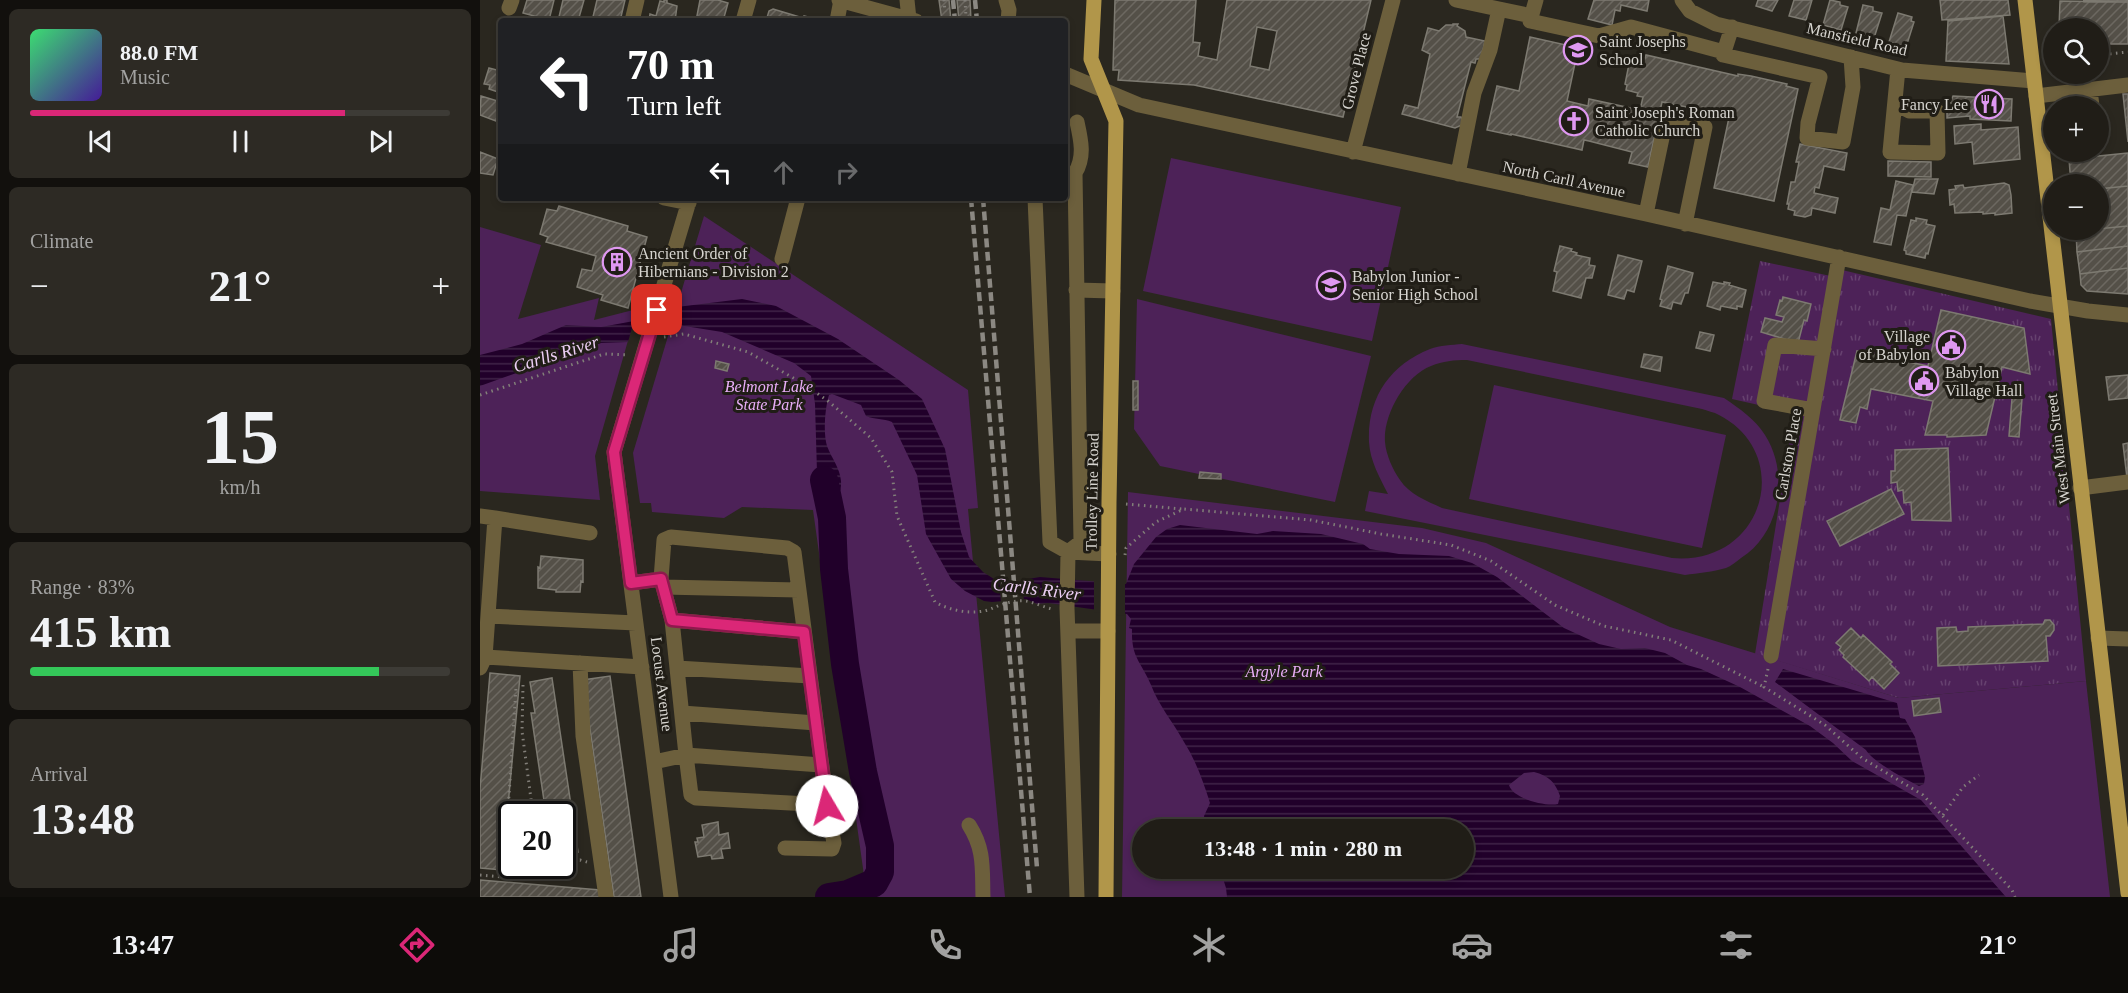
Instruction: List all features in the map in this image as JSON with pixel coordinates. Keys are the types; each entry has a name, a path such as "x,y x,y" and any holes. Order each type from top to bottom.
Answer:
{"main road":[{"name":"Trolley Line Road","path":"1094,0 1091,59 1116,121 1106,897"},
{"name":"West Main Street","path":"2025,0 2128,887"}],"street":[{"path":"633,18 637,0"},
{"path":"744,18 749,0"},
{"path":"837,18 840,0 905,18"},
{"path":"907,0 912,18"},
{"name":"Grove Place","path":"1353,152 1393,0"},
{"path":"1455,0 1495,5 1532,16"},
{"path":"1536,0 1530,21 1599,36 1631,27 1724,52"},
{"name":"Mansfield Road","path":"1682,0 1690,11 1716,24 1898,69 2035,88 2091,90 2128,86"},
{"path":"1458,174 1474,93 1490,50 1495,5"},
{"path":"1732,27 1723,55 1820,77 1808,123 1807,138 1843,142 1852,87 1851,57"},
{"path":"1898,69 1902,108"},
{"name":"North Carll Avenue","path":"1068,75 1138,105 1646,214 2059,306 2128,315"},
{"path":"2091,90 2091,96"},
{"path":"1646,214 1666,119 1705,127 1685,224"},
{"path":"1077,122 1081,139 1081,163 1070,174 1076,290 1081,542 1068,552 1061,610 1068,631 1077,897"},
{"name":"Locust Avenue","path":"671,897 614,452 690,201"},
{"path":"782,259 797,201"},
{"path":"1035,201 1050,542 1068,552 1109,554"},
{"name":"Carlston Place","path":"1771,656 1839,257"},
{"path":"1076,290 1113,291"},
{"path":"1813,411 1764,400 1776,345 1824,349"},
{"path":"2080,488 2128,483"},
{"path":"590,533 488,517 488,616 482,662 580,663 642,667"},
{"path":"785,848 832,849 834,843 821,765 794,552 787,548 671,537 664,540 662,583 672,620 691,795 696,798 827,806"},
{"path":"631,583 799,590"},
{"path":"488,616 636,623"},
{"path":"672,620 804,632"},
{"path":"1068,631 1108,624"},
{"path":"2098,638 2128,639"},
{"path":"580,663 583,736 606,897"},
{"path":"676,668 810,676"},
{"path":"682,713 816,723"},
{"path":"654,762 686,755 821,765"},
{"path":"969,825 982,853 983,897"}],"path":[{"path":"944,0 945,12"},
{"path":"965,0 966,17"},
{"path":"2109,54 2128,52"},
{"path":"664,337 684,334 748,352 804,384 828,401 871,438 892,472 897,516 934,602 946,609 978,612 998,605 1024,601 1061,610"},
{"path":"480,395 604,354 630,353"},
{"path":"1126,504 1311,520 1451,545 1491,561 1555,605 1604,626 1671,640 1764,687 1825,725 1862,758 1923,795 2012,890 2015,897"},
{"path":"1125,559 1126,548 1156,522 1184,509"},
{"path":"1764,687 1771,656"},
{"path":"523,685 522,731 531,801"},
{"path":"509,801 516,688"},
{"path":"1942,815 1963,787 1979,775"},
{"path":"576,860 603,868"},
{"path":"480,875 498,877"}],"green space":[{"path":"1171,158 1401,207 1372,341 1143,291"},
{"name":"Belmont Lake State Park","path":"704,216 968,390 978,508 968,509 1005,897 867,897 813,510 742,507 724,518 652,512 651,503 640,503 633,453"},
{"path":"480,227 541,245 518,319 599,298 594,320 637,309 595,456 600,500 480,491"},
{"path":"1760,261 1840,278 1842,270 2051,319 2086,681 1899,698 1755,654 1794,413 1732,399"},
{"path":"1137,299 1371,356 1335,502 1160,466 1134,429"},
{"path":"1462,344 1724,398 1757,424 1773,450 1779,485 1777,502 1765,534 1754,547 1728,567 1685,575 1365,511 1369,491 1388,494 1373,463 1369,442 1369,426 1377,397 1384,385 1403,364 1434,348","holes":["1467,360 1702,409 1719,415 1743,433 1757,455 1762,479 1758,504 1747,527 1729,545 1704,556 1672,558 1442,508 1419,497 1404,485 1390,462 1385,442 1388,420 1404,387 1421,371 1435,364 1453,361"]},
{"path":"1494,385 1726,435 1702,548 1469,499"},
{"name":"Argyle Park","path":"1128,492 1422,528 1486,543 1670,627 1899,698 2086,681 2110,897 1122,897"}],"water":[{"name":"Argyle Park","path":"742,299 776,306 838,339 899,380 922,399 945,449 961,532 969,557 983,572 994,579 1022,580 1040,577 1126,584 1134,564 1156,537 1167,529 1180,525 1257,534 1273,531 1321,534 1363,544 1370,549 1399,554 1449,556 1472,563 1497,577 1564,628 1599,644 1621,649 1645,648 1665,653 1687,665 1740,687 1810,726 1852,761 1921,800 2006,897 1227,897 1223,879 1474,879 1474,819 1205,819 1210,803 1202,779 1188,749 1158,700 1137,659 1133,647 1132,629 1129,628 1131,619 1127,614 1048,603 1037,604 1026,599 984,601 965,591 951,579 926,534 917,475 892,422 866,416 861,405 832,394 829,395 826,406 825,435 827,446 839,472 841,485 832,518 817,473 815,404 811,376 794,363 722,332 672,324 677,307","holes":["1534,772 1548,778 1560,796 1558,804 1545,804 1522,798 1511,790 1509,785 1524,773"]},
{"name":"Carlls River","path":"634,321 628,342 601,343 480,386 480,355 522,344 566,325 601,327"},
{"path":"1783,669 1897,703 1900,718 1905,719 1915,737 1925,777 1924,784 1919,786 1882,765 1866,750 1775,682"}],"pier":[{"path":"999,576 1022,577 1024,602 1001,604"},
{"path":"1094,581 1125,581 1125,616 1094,612"}],"building":[{"path":"527,0 554,0 550,18 523,13"},
{"path":"563,0 584,0 579,18 559,17"},
{"path":"597,0 625,0 621,18 593,18"},
{"path":"667,0 667,3 677,6 675,18 649,18 650,14 656,16 660,1"},
{"path":"700,0 718,0 728,3 724,18 697,18"},
{"path":"939,0 949,0 951,18 942,18"},
{"path":"957,0 970,0 971,18 959,18"},
{"path":"1115,0 1196,0 1193,42 1200,43 1198,56 1217,60 1227,0 1371,0 1343,117 1194,85 1118,80 1119,70 1113,70","holes":["1257,27 1277,31 1269,70 1250,66"]},
{"path":"1594,0 1649,0 1647,11 1621,5 1620,11 1615,10 1612,25 1588,19"},
{"path":"1758,0 1778,0 1772,11 1756,6"},
{"path":"1794,0 1812,0 1806,20 1789,16"},
{"path":"1830,0 1848,7 1841,30 1823,25"},
{"path":"1940,0 2008,0 2010,15 1942,20"},
{"path":"2084,0 2128,0 2128,2 2084,2"},
{"path":"2060,1 2128,2 2128,44 2109,44 2109,18 2059,18"},
{"path":"1863,5 1873,7 1873,11 1882,13 1874,38 1856,33"},
{"path":"773,9 803,18 767,18 769,11"},
{"path":"1898,13 1912,17 1911,21 1914,22 1906,47 1889,42"},
{"path":"2003,16 2009,64 1946,61 1948,21"},
{"path":"1458,24 1457,26 1465,31 1466,37 1485,41 1481,59 1476,59 1475,63 1471,62 1457,117 1461,117 1463,121 1462,125 1455,128 1402,114 1405,105 1418,108 1430,54 1422,50 1428,28 1439,31 1446,25"},
{"name":"Saint Joseph's Roman Catholic Church","path":"1530,37 1575,47 1574,53 1577,54 1567,101 1588,106 1589,99 1640,110 1643,97 1626,90 1627,85 1625,84 1630,59 1633,60 1634,56 1645,58 1646,55 1738,76 1738,74 1751,76 1787,84 1786,86 1798,89 1774,201 1714,188 1730,113 1662,102 1648,167 1629,163 1632,152 1589,141 1584,140 1582,150 1487,130 1497,86 1519,91"},
{"path":"489,68 498,70 498,92 489,89 490,85 484,84"},
{"path":"2123,94 2128,94 2128,142"},
{"path":"481,96 498,101 498,122 480,115"},
{"path":"1953,96 2012,99 2011,121 1970,119 1970,116 1947,118 1947,110"},
{"path":"1981,124 1981,130 2018,127 2020,159 1974,164 1972,142 1955,144 1954,126"},
{"path":"1800,144 1847,153 1844,170 1824,166 1819,188 1815,187 1814,193 1838,198 1835,213 1812,208 1811,215 1805,217 1794,215 1795,211 1788,209 1791,182 1795,182 1799,162 1796,162"},
{"path":"480,152 498,159 493,175 480,173"},
{"path":"2128,153 2128,186 2109,188 2109,174 2070,174 2069,162 2109,162 2109,155"},
{"path":"1888,161 1931,162 1931,177 1888,176"},
{"path":"1915,179 1938,179 1934,194 1912,192"},
{"path":"1896,181 1913,185 1906,216 1897,215 1891,245 1874,242 1881,208 1890,210"},
{"path":"2004,183 2009,185 2012,213 1995,215 1995,213 1983,214 1983,212 1955,213 1954,204 1950,205 1949,190 1956,189 1955,186 1963,185 1964,188"},
{"path":"2128,186 2128,226 2109,228 2109,188"},
{"name":"Ancient Order of Hibernians - Division 2","path":"559,206 628,226 627,231 647,237 628,308 601,300 603,295 577,287 582,269 592,271 596,256 546,242 548,237 540,234 547,209 557,211"},
{"path":"1916,218 1927,220 1926,224 1935,226 1925,258 1906,254 1904,250 1911,220 1916,221"},
{"path":"2128,226 2128,246 2077,252 2076,240 2109,240 2109,228"},
{"path":"1560,246 1572,249 1571,251 1577,253 1576,255 1590,258 1589,265 1595,266 1592,278 1586,278 1581,298 1553,291 1557,272 1554,271"},
{"path":"2128,246 2128,268 2080,274 2077,252"},
{"path":"1618,255 1642,261 1634,292 1627,290 1624,299 1608,295"},
{"path":"1668,266 1693,273 1688,293 1685,293 1681,304 1673,302 1671,309 1660,306"},
{"path":"2128,268 2128,294 2087,291 2081,285 2080,274"},
{"path":"1713,282 1730,283 1729,285 1746,290 1742,307 1737,306 1737,309 1721,306 1720,310 1707,306"},
{"path":"1783,297 1811,304 1798,343 1761,332 1765,318 1782,322 1784,317 1776,315"},
{"name":"Babylon Village Hall","path":"1941,310 2024,328 2030,374 2002,367 1986,435 1947,437 1947,435 1925,435 1933,401 1871,389 1867,409 1860,407 1856,423 1840,420 1857,351 1928,366"},
{"path":"1700,332 1714,335 1710,351 1696,348"},
{"path":"1644,354 1662,357 1660,371 1641,367"},
{"path":"716,361 729,364 727,371 715,368"},
{"path":"2128,375 2128,398 2109,400 2106,377"},
{"path":"1133,381 1138,381 1138,410 1133,410"},
{"path":"2013,386 2023,386 2019,437 2009,436"},
{"path":"2128,443 2128,478 2127,478 2123,444"},
{"path":"1948,448 1951,521 1912,520 1911,502 1904,503 1903,490 1898,491 1897,482 1891,483 1891,471 1895,471 1895,450"},
{"path":"1200,472 1221,474 1221,479 1199,478"},
{"path":"1891,489 1904,514 1840,546 1827,521"},
{"path":"541,556 583,560 583,582 581,581 580,592 556,592 556,590 538,588 538,567 540,568"},
{"path":"2045,620 2050,620 2054,625 2050,636 2046,636 2048,661 1938,666 1937,628 1956,627 1957,632 1968,631 1968,627 2043,624"},
{"path":"1851,628 1861,638 1863,635 1892,662 1890,664 1899,673 1884,689 1872,677 1869,681 1843,657 1844,655 1839,650 1841,647 1836,643"},
{"path":"490,673 520,676 508,801 498,801 498,870 480,868 480,789"},
{"path":"610,676 641,897 614,897 583,680"},
{"path":"552,678 570,801 544,801 531,713 535,713 530,682"},
{"path":"1939,698 1941,712 1914,716 1912,701"},
{"path":"718,822 719,835 728,833 730,848 721,849 723,858 712,859 711,855 698,857 695,842 698,842 697,838 704,837 702,825"},
{"path":"480,880 600,890 600,897 480,897"}],"waterway":[{"path":"824,480 832,518 834,569 845,664 863,772 880,846 880,872 874,883 848,894 829,897"}],"railway":[{"path":"953,0 955,18"},
{"path":"975,0 977,18"},
{"path":"971,201 1030,897"},
{"path":"983,201 1037,868"}],"place":[{"name":"Saint Josephs School","path":"1578,50"},
{"name":"Fancy Lee","path":"1989,104"},
{"name":"Saint Joseph's Roman Catholic Church","path":"1574,121"},
{"name":"Ancient Order of Hibernians - Division 2","path":"617,262"},
{"name":"Babylon Junior - Senior High School","path":"1331,285"},
{"name":"Village of Babylon","path":"1951,345"},
{"name":"Babylon Village Hall","path":"1924,381"}],"route":[{"path":"657,310 614,452 631,583 661,579 672,620 804,632 827,806"}]}
